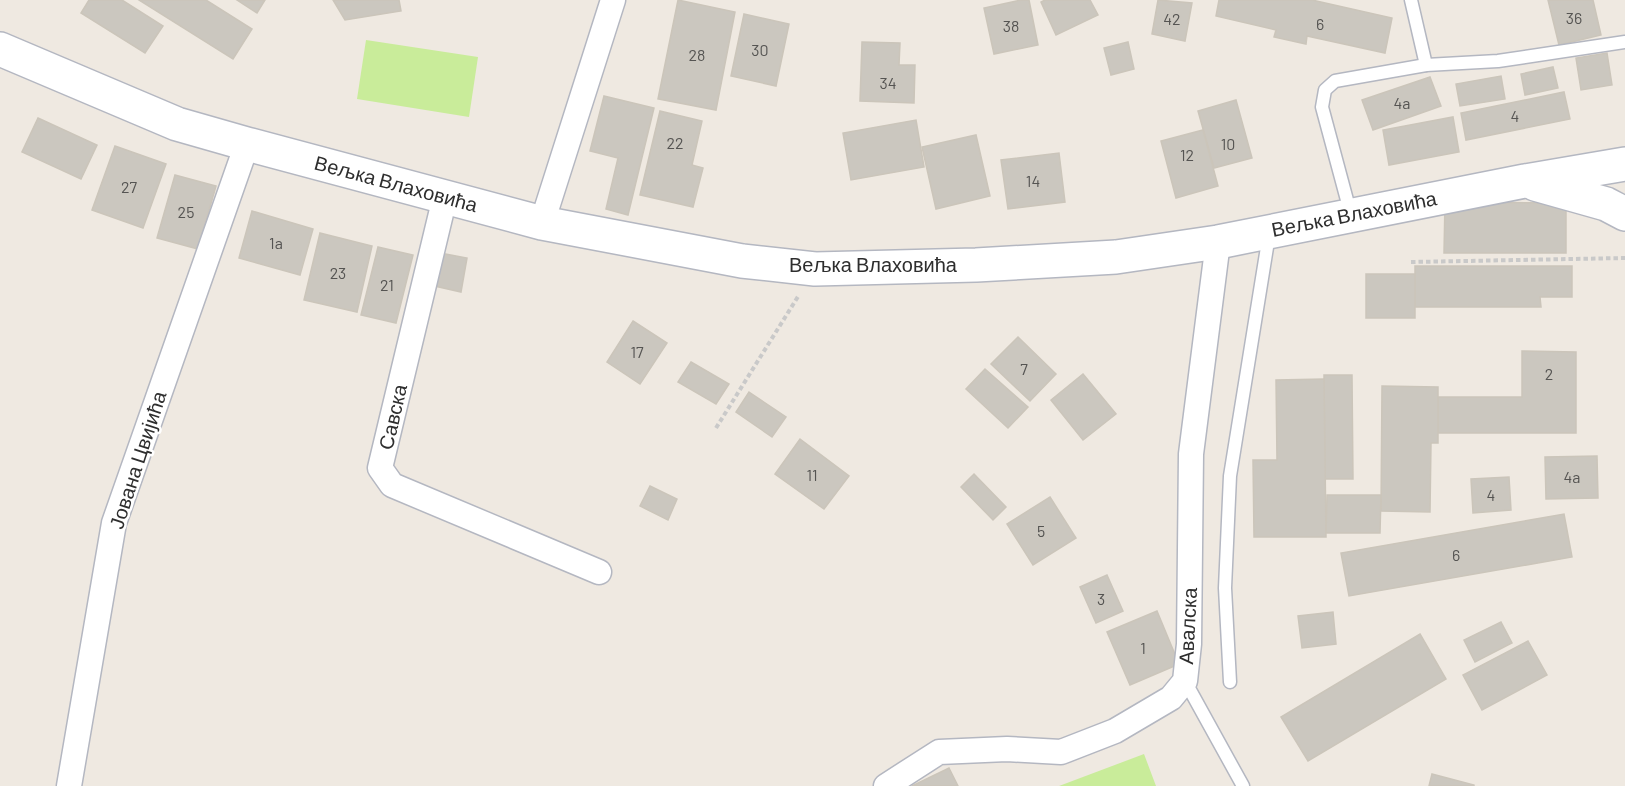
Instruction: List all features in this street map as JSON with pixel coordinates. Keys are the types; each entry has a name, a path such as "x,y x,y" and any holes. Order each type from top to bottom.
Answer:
{"street":[{"path":"542,223 613,0"},
{"name":"Вељка Влаховића","path":"0,49 177,124 247,144 542,223 742,261 815,269 976,265 1116,257 1218,242 1525,181 1625,164"},
{"name":"Јована Цвијића","path":"69,786 114,523 247,144"},
{"path":"1525,181 1606,204 1625,214"},
{"name":"Савска","path":"445,197 380,468 392,485 599,572"},
{"name":"Авалска","path":"886,786 939,752 1007,749 1061,752 1115,731 1171,698 1185,681 1189,644 1191,454 1218,242"}],"lane":[{"path":"1411,0 1426,65"},
{"path":"1352,215 1322,107 1325,90 1341,79 1426,65 1498,61 1625,42"},
{"path":"1230,682 1225,588 1230,476 1269,231"},
{"path":"1185,681 1243,786"}],"path":[{"path":"1411,262 1625,258"},
{"path":"716,428 815,269"}],"green space":[{"path":"366,40 478,57 469,117 357,99"},
{"path":"1144,754 1156,786 1059,786"}],"building":[{"path":"89,0 122,0 163,26 145,53 81,13"},
{"path":"139,0 206,0 252,29 233,59"},
{"path":"237,0 265,0 257,13"},
{"path":"333,0 399,0 401,11 345,20"},
{"path":"678,0 735,12 716,110 658,99"},
{"path":"1029,0 1038,45 994,54 984,8"},
{"path":"1045,0 1090,0 1098,15 1056,35 1041,2"},
{"path":"1158,0 1192,3 1185,41 1152,34"},
{"path":"1219,0 1312,0 1392,18 1385,53 1307,36 1306,44 1274,37 1276,30 1216,16"},
{"path":"1548,0 1593,0 1601,35 1559,45"},
{"path":"744,14 789,24 776,86 731,76"},
{"path":"862,42 900,43 899,65 915,65 914,103 860,101"},
{"path":"1128,42 1134,69 1111,75 1104,48"},
{"path":"1607,53 1612,85 1581,90 1576,58"},
{"path":"1553,67 1558,88 1525,95 1521,74"},
{"path":"1501,76 1505,99 1460,106 1456,84"},
{"path":"1430,77 1441,106 1373,130 1362,100"},
{"path":"1564,92 1570,119 1466,140 1461,113"},
{"path":"604,96 654,108 628,215 606,209 618,158 590,151"},
{"path":"1236,100 1252,158 1214,168 1198,111"},
{"path":"660,111 702,121 692,165 703,168 693,207 640,195"},
{"path":"1453,117 1459,152 1389,165 1383,130"},
{"path":"38,118 97,145 81,179 22,152"},
{"path":"916,120 924,167 851,180 843,133"},
{"path":"1203,130 1218,186 1176,198 1161,141"},
{"path":"976,135 990,196 936,209 922,147"},
{"path":"115,146 166,164 143,228 92,210"},
{"path":"1059,153 1065,202 1008,209 1001,160"},
{"path":"175,175 216,186 198,249 157,238"},
{"path":"1445,202 1566,203 1566,253 1444,253"},
{"path":"252,211 313,229 300,275 239,258"},
{"path":"320,233 372,246 357,312 304,300"},
{"path":"378,247 413,255 396,323 361,315"},
{"path":"440,253 467,258 461,292 434,286"},
{"path":"1415,266 1572,266 1572,297 1540,297 1541,307 1415,307"},
{"path":"1366,274 1415,274 1415,318 1366,318"},
{"path":"633,321 667,343 640,384 607,362"},
{"path":"1018,337 1056,374 1030,401 991,364"},
{"path":"1522,351 1576,352 1576,433 1438,433 1438,397 1522,397"},
{"path":"691,362 729,384 716,404 678,382"},
{"path":"985,369 1028,407 1008,428 966,389"},
{"path":"1083,374 1116,414 1083,440 1051,400"},
{"path":"1324,375 1352,375 1353,479 1325,479"},
{"path":"1324,379 1326,537 1254,537 1253,460 1277,460 1276,380"},
{"path":"1382,386 1438,387 1438,443 1431,443 1430,512 1381,511"},
{"path":"749,392 786,417 772,437 736,412"},
{"path":"800,439 849,476 824,509 775,474"},
{"path":"1597,456 1598,498 1546,499 1545,457"},
{"path":"974,474 1006,507 993,520 961,487"},
{"path":"1509,477 1511,510 1473,513 1471,479"},
{"path":"650,486 677,499 668,520 640,506"},
{"path":"1327,495 1381,495 1380,533 1326,533"},
{"path":"1050,497 1076,538 1033,565 1007,524"},
{"path":"1564,514 1572,557 1349,596 1341,553"},
{"path":"1107,575 1123,611 1096,623 1080,587"},
{"path":"1157,611 1179,664 1130,685 1107,632"},
{"path":"1333,612 1336,644 1302,648 1298,616"},
{"path":"1501,622 1512,643 1475,662 1464,640"},
{"path":"1420,634 1446,679 1308,761 1281,717"},
{"path":"1528,641 1547,675 1482,710 1463,675"},
{"path":"949,768 958,786 912,786"},
{"path":"1432,774 1474,785 1474,786 1429,786"}]}
